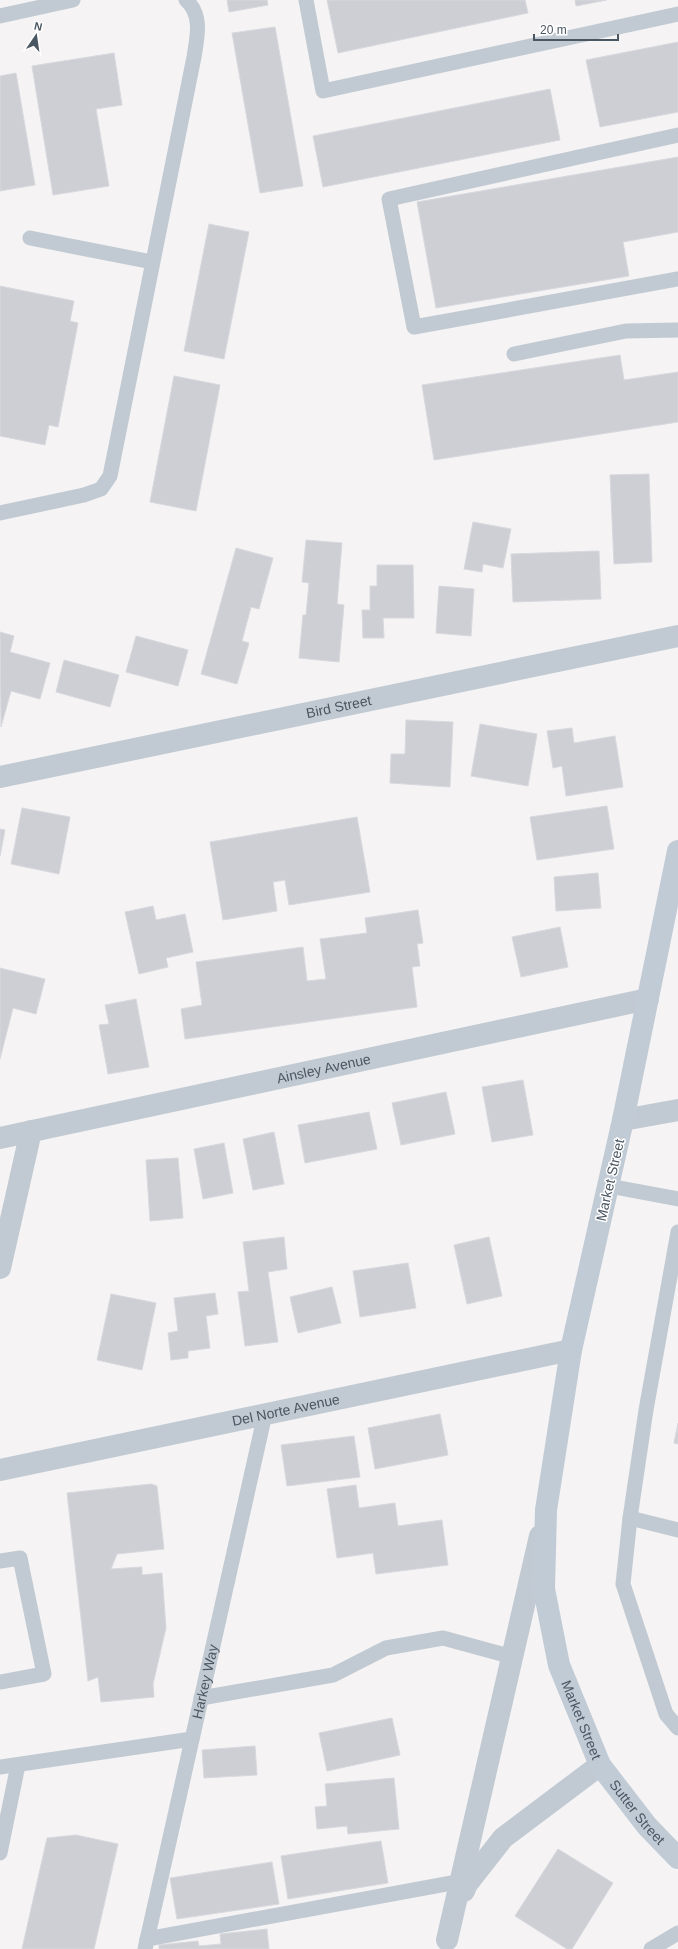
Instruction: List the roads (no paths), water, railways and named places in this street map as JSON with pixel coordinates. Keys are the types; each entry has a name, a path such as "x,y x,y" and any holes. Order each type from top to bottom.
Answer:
{"main road":[{"name":"Market Street","path":"600,1765 559,1665 544,1589 546,1510 571,1350 609,1186 678,851"},
{"name":"Sutter Street","path":"600,1765 647,1826 678,1858"}],"street":[{"name":"Bird Street","path":"0,777 678,636"},
{"name":"Ainsley Avenue","path":"0,1138 648,999"},
{"path":"623,1120 678,1110"},
{"path":"0,1268 31,1131"},
{"name":"Del Norte Avenue","path":"0,1470 571,1350"},
{"name":"Market Street","path":"446,1944 467,1884 466,1880 512,1657 546,1510"},
{"name":"Market Street","path":"466,1880 503,1838 600,1765"}],"lane":[{"path":"0,16 73,0"},
{"path":"0,513 84,495 101,489 110,476 194,57 198,22 190,3 186,0"},
{"path":"306,0 323,91 678,14"},
{"path":"678,135 389,199 414,327 678,279"},
{"path":"30,238 152,262"},
{"path":"514,354 626,331 678,330"},
{"path":"609,1186 678,1199"},
{"path":"678,1232 648,1402 630,1518 623,1584 666,1714 678,1728"},
{"name":"Harkey Way","path":"146,1944 265,1414"},
{"path":"630,1518 678,1530"},
{"path":"0,1561 20,1558 44,1674 0,1682"},
{"path":"201,1698 333,1675 386,1648 443,1638 512,1657"},
{"path":"0,1767 192,1739"},
{"path":"0,1852 18,1765"},
{"path":"146,1944 466,1880"},
{"path":"651,1949 678,1933"}]}
